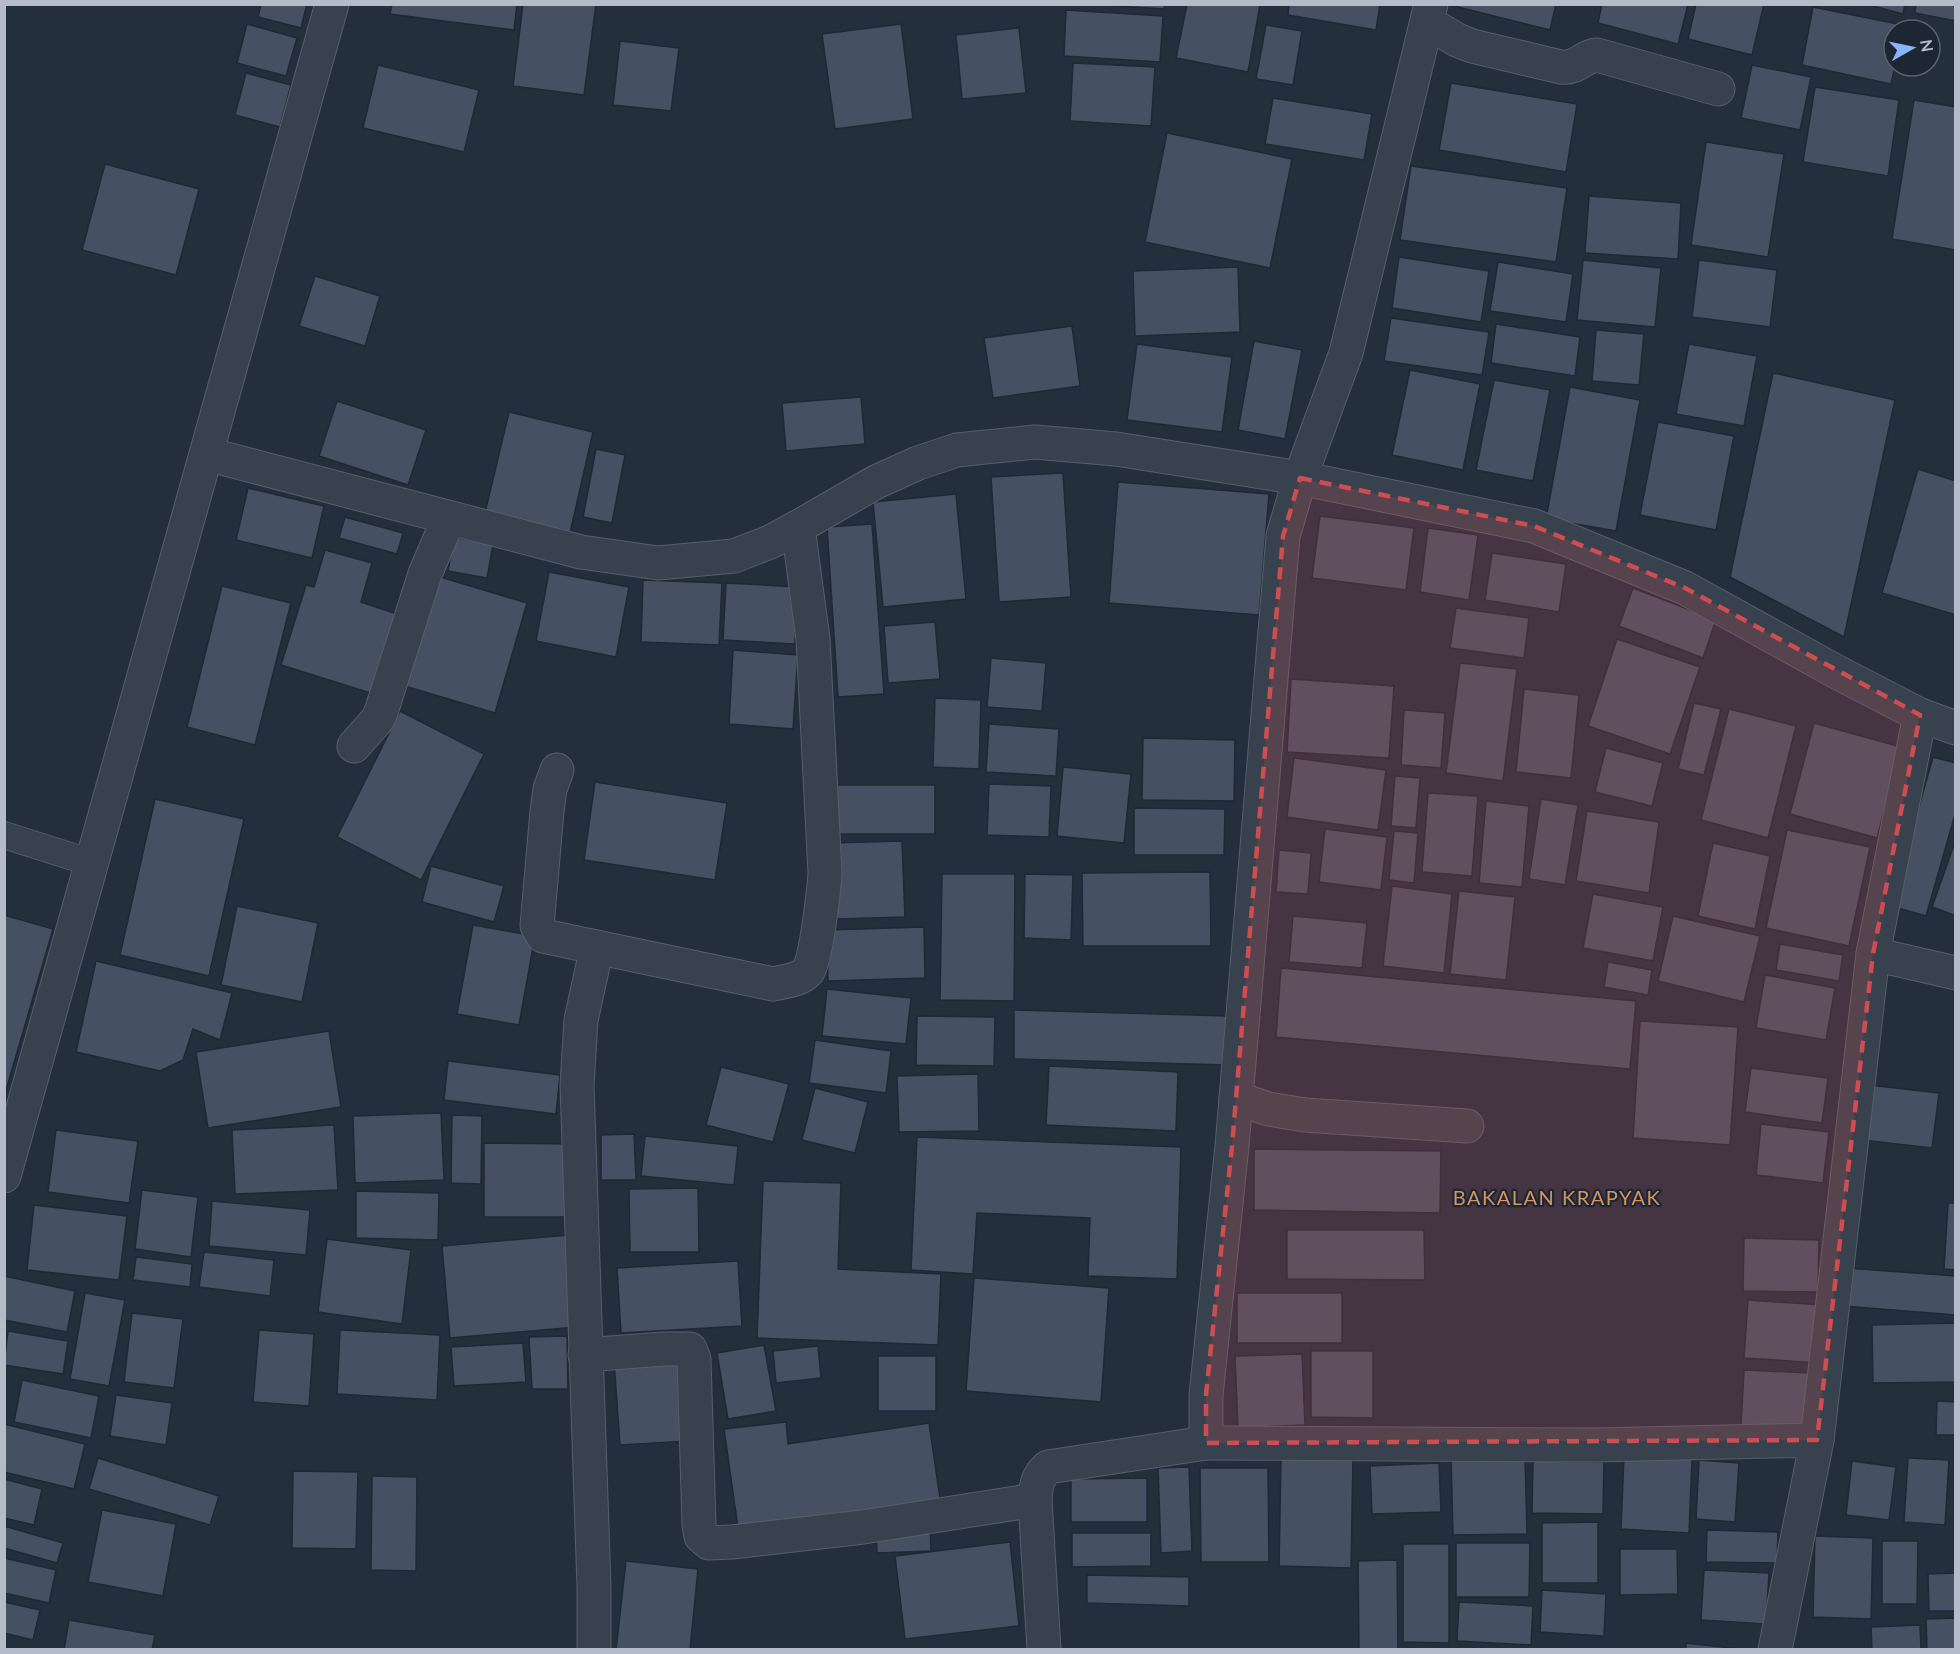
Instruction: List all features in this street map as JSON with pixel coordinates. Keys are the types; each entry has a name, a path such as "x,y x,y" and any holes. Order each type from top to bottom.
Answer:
{"street":[{"path":"4,1176 332,4"},
{"path":"1429,13 1457,40 1472,46 1565,68 1597,55 1718,89"},
{"path":"1206,1443 1206,1395 1236,1098 1283,536 1300,478 1346,353 1429,13"},
{"path":"207,454 581,552 658,563 734,555 770,542 876,482 918,463 957,450 1035,442 1116,449 1300,478 1534,526 1685,588 1920,716 1956,728"},
{"path":"354,746 377,720 381,712 425,574 449,518"},
{"path":"557,770 550,789 547,811 537,926 543,936 773,984 800,978 810,969 824,900 825,873 813,639 798,527"},
{"path":"1775,1650 1817,1440 1873,954 1920,716"},
{"path":"594,1650 594,1587 577,1084 581,1020 597,947"},
{"path":"1873,954 1956,973"},
{"path":"1236,1098 1268,1109 1305,1115 1467,1126"},
{"path":"585,1355 690,1349 694,1359 699,1525 701,1536 709,1543 863,1527 1035,1500"},
{"path":"1044,1650 1035,1500 1036,1481 1048,1467 1206,1443 1597,1444 1817,1440"}],"lane":[{"path":"4,835 92,863"}],"highlighted area":[{"path":"1300,478 1534,526 1685,588 1920,715 1873,954 1817,1440 1206,1443 1206,1395 1232,1146 1283,536"}],"building":[{"path":"261,4 307,4 301,28 258,17"},
{"path":"392,4 517,4 514,30 390,14"},
{"path":"523,4 596,4 584,95 513,86"},
{"path":"1087,4 1165,4 1164,9"},
{"path":"1187,4 1260,5 1248,72 1176,58"},
{"path":"1289,4 1380,4 1376,30 1288,15"},
{"path":"1446,4 1556,4 1550,30"},
{"path":"1602,4 1688,4 1678,44 1598,23"},
{"path":"1696,4 1764,4 1752,55 1688,39"},
{"path":"1866,4 1905,4 1903,14"},
{"path":"1916,4 1956,4 1956,21 1915,13"},
{"path":"1813,7 1882,21 1882,78 1892,78 1891,84 1802,65"},
{"path":"1066,10 1163,16 1160,62 1064,56"},
{"path":"247,24 297,38 286,76 237,63"},
{"path":"901,24 913,119 835,129 822,34"},
{"path":"1266,25 1302,31 1293,85 1256,79"},
{"path":"1019,28 1026,93 962,99 956,35"},
{"path":"620,41 679,48 671,111 613,105"},
{"path":"1073,63 1155,67 1151,126 1070,121"},
{"path":"378,65 479,90 464,152 363,128"},
{"path":"1752,65 1811,77 1800,130 1741,118"},
{"path":"246,73 291,85 280,127 235,115"},
{"path":"1451,83 1577,104 1566,172 1439,150"},
{"path":"1815,87 1899,100 1888,176 1803,162"},
{"path":"1273,98 1372,114 1364,160 1265,144"},
{"path":"1914,100 1956,107 1956,250 1892,239"},
{"path":"1167,133 1292,159 1270,268 1145,242"},
{"path":"1706,142 1784,154 1768,257 1691,245"},
{"path":"105,164 199,189 176,275 82,250"},
{"path":"1411,166 1567,188 1556,262 1400,240"},
{"path":"1589,196 1681,203 1678,259 1585,253"},
{"path":"1399,257 1489,271 1481,322 1392,308"},
{"path":"1583,260 1661,268 1655,327 1577,320"},
{"path":"1699,260 1777,270 1770,327 1692,317"},
{"path":"1498,262 1573,274 1566,322 1490,311"},
{"path":"1238,267 1240,332 1135,336 1133,271"},
{"path":"315,276 380,296 365,346 299,326"},
{"path":"1391,318 1489,332 1482,375 1384,361"},
{"path":"1496,324 1580,337 1575,376 1491,363"},
{"path":"1072,326 1080,386 993,398 984,338"},
{"path":"1596,330 1644,334 1639,385 1592,381"},
{"path":"1254,341 1302,350 1285,439 1238,430"},
{"path":"1137,344 1232,357 1222,432 1127,420"},
{"path":"1689,344 1757,356 1744,426 1676,414"},
{"path":"1410,370 1480,384 1463,470 1392,455"},
{"path":"1773,373 1895,400 1844,637 1730,577"},
{"path":"1494,380 1550,390 1533,481 1476,470"},
{"path":"1570,387 1640,400 1616,531 1546,519"},
{"path":"861,397 865,444 786,451 782,403"},
{"path":"337,401 426,430 408,485 319,456"},
{"path":"509,412 593,432 570,533 485,513"},
{"path":"1658,422 1734,436 1716,530 1640,515"},
{"path":"596,449 625,455 612,523 583,517"},
{"path":"1918,469 1956,481 1956,615 1882,593"},
{"path":"1063,473 1071,597 999,602 991,477"},
{"path":"1118,482 1269,494 1259,615 1109,603"},
{"path":"248,488 324,506 312,558 236,540"},
{"path":"956,494 966,599 883,607 873,502"},
{"path":"1320,516 1414,528 1406,590 1312,578"},
{"path":"345,517 403,533 397,554 339,538"},
{"path":"872,524 884,694 838,697 827,527"},
{"path":"1428,528 1478,535 1469,600 1420,592"},
{"path":"454,537 493,545 487,578 448,571"},
{"path":"325,550 372,563 361,602 406,617 380,696 281,665 306,585 314,587"},
{"path":"1492,553 1566,564 1559,612 1485,600"},
{"path":"549,572 629,587 616,657 536,641"},
{"path":"437,576 527,603 495,713 405,686"},
{"path":"643,580 722,583 719,645 641,642"},
{"path":"726,583 798,587 795,644 723,640"},
{"path":"222,586 291,603 255,745 187,727"},
{"path":"1633,588 1716,620 1703,658 1619,626"},
{"path":"1456,608 1529,618 1524,658 1450,648"},
{"path":"935,622 940,679 888,683 884,626"},
{"path":"1617,639 1700,667 1670,754 1588,726"},
{"path":"733,650 798,655 793,729 729,724"},
{"path":"991,658 1046,663 1042,711 987,707"},
{"path":"1460,663 1517,669 1503,781 1446,773"},
{"path":"1291,679 1394,686 1389,758 1287,752"},
{"path":"1524,689 1579,695 1571,778 1516,772"},
{"path":"935,698 981,700 979,769 933,767"},
{"path":"1694,703 1721,709 1704,775 1678,769"},
{"path":"1729,709 1796,726 1768,838 1701,820"},
{"path":"1404,710 1445,713 1441,768 1401,765"},
{"path":"400,711 484,754 421,880 337,837"},
{"path":"1814,723 1901,747 1877,838 1790,814"},
{"path":"989,724 1059,729 1056,776 986,772"},
{"path":"1143,738 1235,740 1234,801 1142,800"},
{"path":"1606,748 1663,763 1652,806 1595,792"},
{"path":"1933,757 1956,763 1956,811 1926,916 1891,906"},
{"path":"1294,758 1386,770 1378,830 1287,817"},
{"path":"1063,767 1131,774 1124,843 1057,836"},
{"path":"1395,776 1420,778 1416,828 1391,826"},
{"path":"595,782 727,803 715,880 584,860"},
{"path":"989,784 1051,786 1049,837 987,835"},
{"path":"832,785 935,785 935,834 833,834"},
{"path":"1428,793 1478,796 1472,876 1422,872"},
{"path":"155,799 244,819 209,976 120,955"},
{"path":"1541,799 1578,805 1565,885 1529,879"},
{"path":"1486,801 1529,806 1522,887 1479,883"},
{"path":"1134,808 1225,809 1224,855 1134,855"},
{"path":"1587,811 1659,822 1649,893 1576,881"},
{"path":"1325,829 1387,837 1381,890 1319,882"},
{"path":"1787,830 1870,847 1849,946 1766,928"},
{"path":"1394,831 1418,833 1414,883 1389,880"},
{"path":"1956,839 1956,916 1932,907"},
{"path":"902,841 905,917 835,919 832,843"},
{"path":"1713,843 1770,856 1755,929 1698,916"},
{"path":"1279,850 1311,853 1308,894 1276,892"},
{"path":"431,866 504,886 494,922 422,902"},
{"path":"1210,872 1211,946 1083,946 1082,873"},
{"path":"942,874 1015,874 1014,1001 940,1000"},
{"path":"1025,874 1073,875 1071,940 1024,938"},
{"path":"1392,886 1452,894 1444,973 1383,966"},
{"path":"1459,891 1515,897 1506,980 1450,974"},
{"path":"1593,894 1663,907 1653,961 1583,948"},
{"path":"237,906 318,923 302,1002 221,985"},
{"path":"4,915 53,929 4,1097"},
{"path":"1293,916 1367,923 1362,968 1289,962"},
{"path":"1673,916 1760,936 1744,1002 1658,981"},
{"path":"473,925 535,936 519,1025 457,1014"},
{"path":"924,927 925,978 828,981 827,930"},
{"path":"1780,944 1843,955 1839,981 1776,970"},
{"path":"96,961 232,993 220,1040 193,1029 183,1060 160,1071 76,1052"},
{"path":"1608,962 1652,970 1648,995 1604,987"},
{"path":"1281,968 1636,1001 1630,1069 1276,1037"},
{"path":"1765,975 1835,988 1826,1040 1756,1028"},
{"path":"827,989 911,998 906,1044 822,1036"},
{"path":"1014,1010 1228,1016 1227,1065 1014,1059"},
{"path":"917,1016 995,1017 994,1066 916,1065"},
{"path":"1640,1021 1738,1027 1730,1145 1633,1138"},
{"path":"329,1031 341,1107 208,1128 196,1052"},
{"path":"815,1040 891,1051 886,1093 809,1083"},
{"path":"448,1061 560,1075 556,1114 444,1100"},
{"path":"1049,1066 1178,1072 1176,1131 1046,1125"},
{"path":"721,1067 789,1084 773,1142 706,1125"},
{"path":"1751,1068 1828,1078 1822,1123 1745,1112"},
{"path":"978,1074 979,1131 899,1132 897,1076"},
{"path":"1869,1085 1939,1093 1932,1148 1863,1140"},
{"path":"815,1088 868,1102 855,1153 802,1140"},
{"path":"441,1113 444,1180 355,1183 353,1116"},
{"path":"452,1115 482,1116 481,1184 451,1183"},
{"path":"1761,1124 1829,1132 1823,1183 1756,1175"},
{"path":"334,1125 338,1190 235,1194 232,1130"},
{"path":"56,1130 138,1141 129,1203 48,1192"},
{"path":"634,1134 636,1180 601,1180 601,1135"},
{"path":"645,1136 738,1146 734,1185 641,1176"},
{"path":"917,1137 1181,1147 1177,1279 1088,1276 1090,1218 977,1213 973,1274 911,1270"},
{"path":"484,1143 575,1144 575,1217 484,1217"},
{"path":"1254,1149 1441,1151 1440,1213 1254,1210"},
{"path":"763,1181 841,1183 838,1269 941,1274 938,1345 757,1338"},
{"path":"698,1188 699,1252 630,1252 629,1189"},
{"path":"142,1190 198,1197 191,1257 135,1249"},
{"path":"356,1191 439,1193 438,1240 356,1238"},
{"path":"212,1201 310,1210 306,1255 209,1246"},
{"path":"1948,1203 1956,1203 1956,1270 1944,1269"},
{"path":"34,1205 127,1216 119,1280 27,1270"},
{"path":"1287,1230 1424,1230 1425,1280 1287,1279"},
{"path":"569,1235 577,1327 450,1338 442,1246"},
{"path":"1744,1238 1819,1240 1818,1292 1743,1291"},
{"path":"327,1239 411,1250 402,1324 318,1312"},
{"path":"204,1252 274,1260 270,1296 199,1287"},
{"path":"136,1257 192,1264 190,1287 133,1280"},
{"path":"738,1261 742,1326 621,1333 617,1268"},
{"path":"1846,1268 1956,1276 1956,1315 1843,1306"},
{"path":"4,1276 75,1291 67,1332 4,1320"},
{"path":"974,1278 1109,1288 1101,1402 966,1391"},
{"path":"85,1293 125,1300 109,1386 70,1379"},
{"path":"1237,1293 1342,1293 1342,1343 1237,1343"},
{"path":"1748,1300 1823,1305 1820,1363 1744,1358"},
{"path":"132,1313 183,1319 174,1388 124,1382"},
{"path":"1956,1323 1956,1382 1873,1383 1872,1325"},
{"path":"259,1330 314,1334 309,1406 253,1402"},
{"path":"340,1330 440,1335 437,1400 337,1394"},
{"path":"8,1331 68,1341 63,1374 4,1365"},
{"path":"567,1336 568,1389 532,1389 529,1337"},
{"path":"523,1343 526,1382 454,1386 451,1347"},
{"path":"764,1345 776,1411 728,1419 717,1353"},
{"path":"818,1346 821,1378 776,1383 773,1351"},
{"path":"1311,1351 1373,1351 1373,1418 1311,1417"},
{"path":"1302,1354 1305,1425 1238,1428 1235,1356"},
{"path":"878,1356 936,1356 936,1411 878,1411"},
{"path":"684,1357 690,1441 620,1445 614,1361"},
{"path":"1744,1370 1810,1373 1807,1429 1741,1426"},
{"path":"22,1380 99,1396 91,1438 14,1422"},
{"path":"116,1395 172,1403 166,1445 110,1436"},
{"path":"1937,1401 1956,1402 1956,1435 1936,1435"},
{"path":"786,1422 788,1444 929,1423 941,1505 739,1535 724,1429"},
{"path":"4,1424 85,1444 74,1489 4,1472"},
{"path":"1525,1456 1527,1534 1453,1535 1451,1457"},
{"path":"1624,1456 1692,1459 1689,1533 1621,1529"},
{"path":"1281,1457 1353,1458 1351,1568 1279,1566"},
{"path":"98,1458 219,1496 210,1525 89,1489"},
{"path":"1908,1458 1949,1460 1945,1525 1904,1522"},
{"path":"1699,1460 1739,1463 1735,1522 1696,1519"},
{"path":"1533,1461 1604,1462 1603,1514 1532,1513"},
{"path":"1852,1461 1896,1467 1889,1520 1846,1515"},
{"path":"1439,1463 1441,1512 1372,1514 1370,1466"},
{"path":"1189,1467 1192,1551 1161,1553 1158,1468"},
{"path":"1200,1468 1268,1468 1269,1562 1201,1562"},
{"path":"293,1471 358,1472 356,1549 292,1548"},
{"path":"372,1476 417,1477 416,1571 371,1570"},
{"path":"1147,1478 1147,1522 1071,1522 1071,1479"},
{"path":"4,1479 42,1489 34,1525 4,1518"},
{"path":"102,1510 176,1524 163,1596 88,1582"},
{"path":"1598,1522 1598,1583 1542,1583 1542,1523"},
{"path":"930,1525 931,1551 877,1553 876,1528"},
{"path":"4,1526 63,1543 57,1563 4,1548"},
{"path":"1707,1530 1778,1532 1777,1563 1706,1562"},
{"path":"1072,1533 1151,1533 1151,1566 1072,1567"},
{"path":"1815,1536 1873,1538 1871,1619 1813,1617"},
{"path":"1882,1541 1918,1541 1917,1604 1882,1604"},
{"path":"1010,1542 1019,1626 905,1639 895,1556"},
{"path":"1456,1543 1530,1543 1529,1597 1456,1597"},
{"path":"1403,1544 1449,1544 1449,1643 1403,1642"},
{"path":"1620,1549 1677,1549 1678,1594 1620,1595"},
{"path":"4,1558 56,1570 49,1603 4,1593"},
{"path":"1397,1560 1398,1650 1359,1650 1358,1561"},
{"path":"626,1561 698,1569 690,1650 616,1650"},
{"path":"1704,1570 1769,1573 1766,1624 1701,1620"},
{"path":"1956,1573 1956,1611 1929,1611 1928,1574"},
{"path":"1087,1575 1189,1577 1189,1606 1087,1603"},
{"path":"1542,1590 1606,1594 1604,1636 1540,1632"},
{"path":"4,1602 40,1610 33,1640 4,1633"},
{"path":"1459,1602 1533,1606 1531,1645 1457,1641"},
{"path":"1956,1618 1956,1650 1927,1650 1926,1619"},
{"path":"69,1620 155,1635 152,1650 64,1650"},
{"path":"1920,1625 1921,1650 1872,1650 1871,1627"},
{"path":"1686,1643 1749,1650 1686,1650"}],"district":[{"name":"BAKALAN KRAPYAK","path":"1557,1197"}]}
